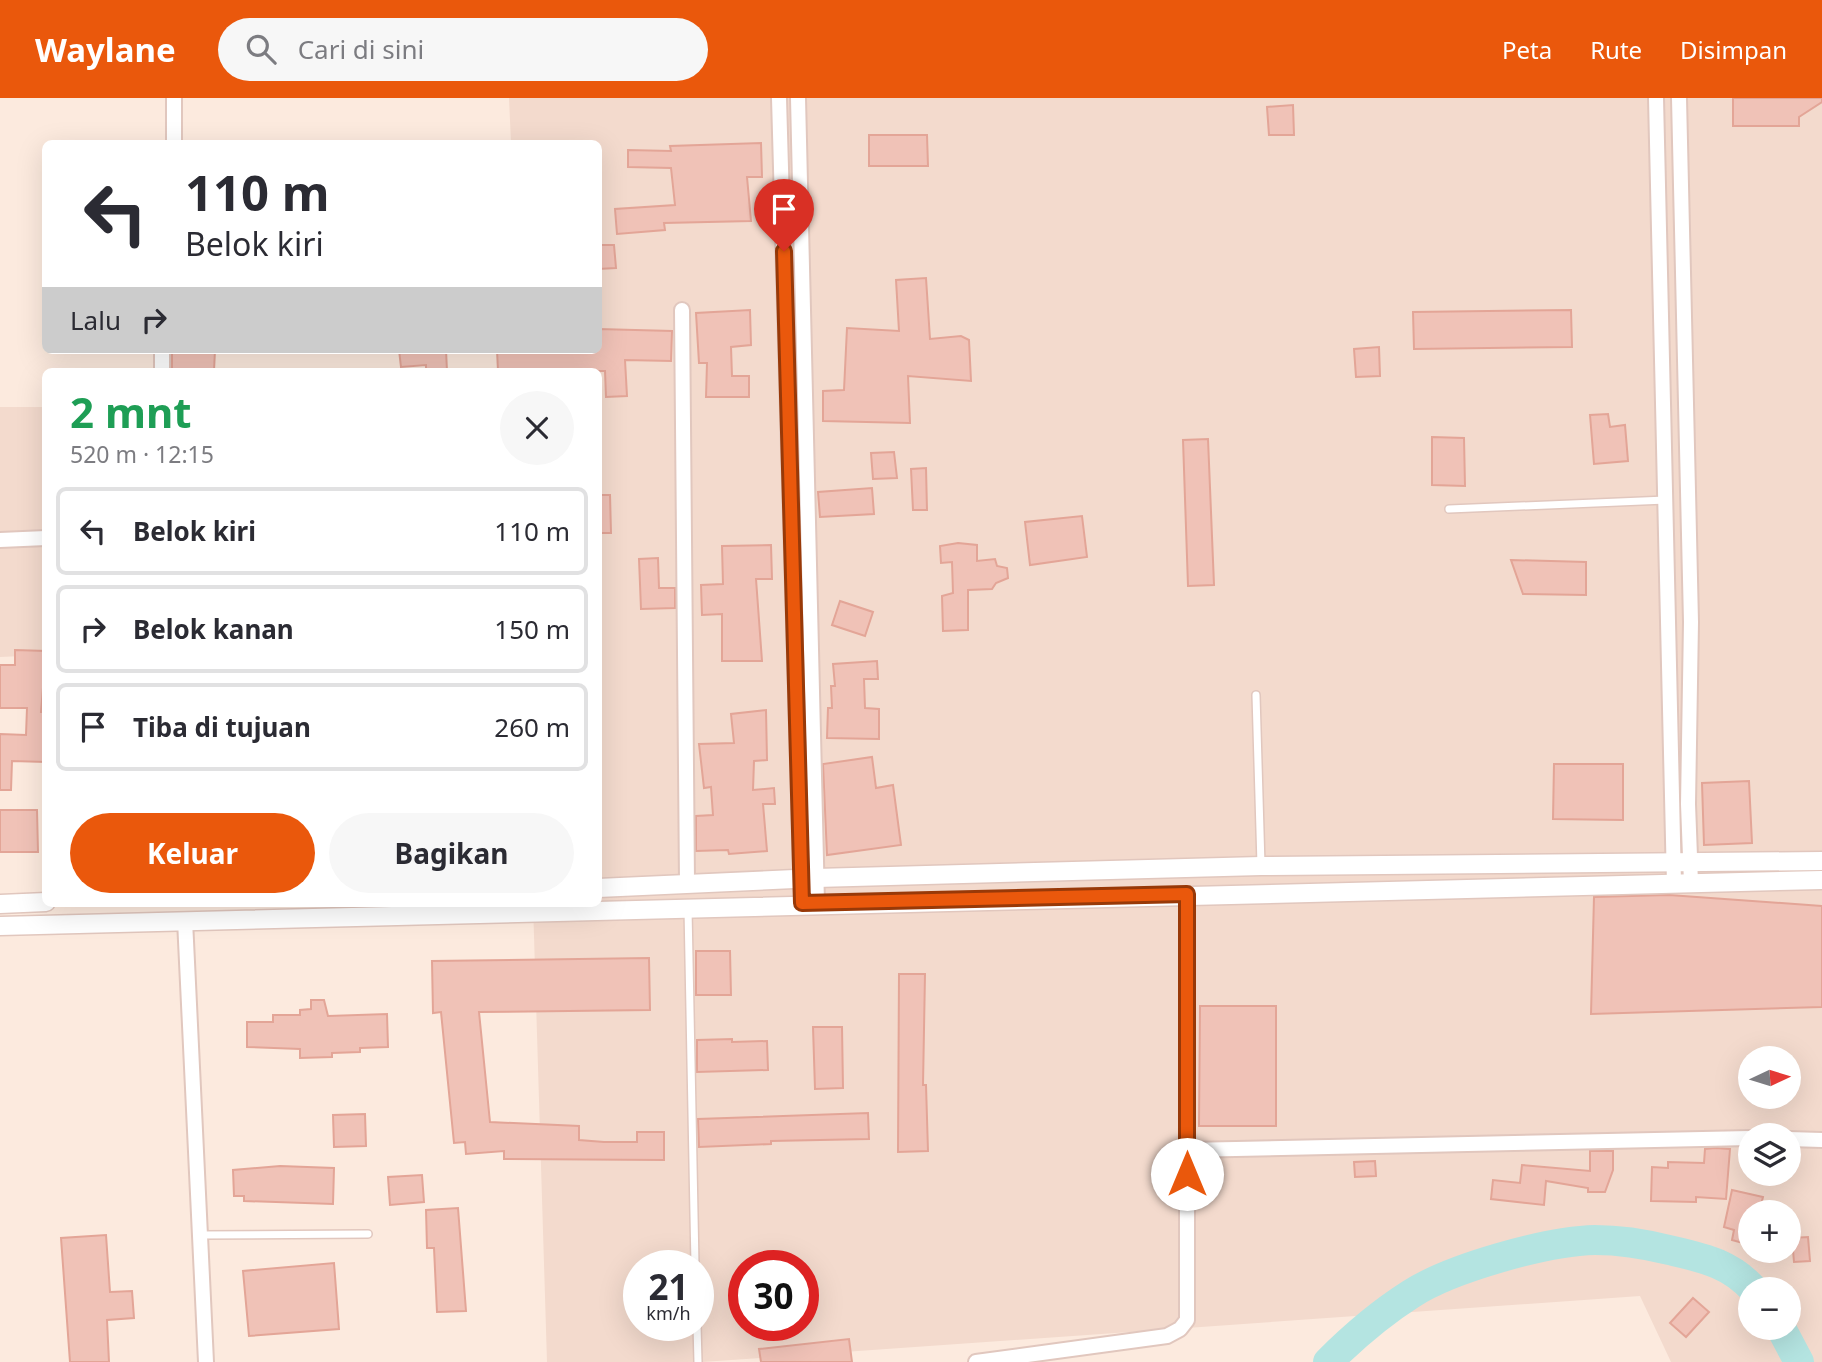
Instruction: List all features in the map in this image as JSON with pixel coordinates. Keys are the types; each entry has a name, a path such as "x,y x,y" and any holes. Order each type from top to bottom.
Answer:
{"street":[{"path":"174,98 174,140"},
{"path":"779,98 810,903"},
{"path":"798,98 808,878"},
{"path":"1656,98 1666,499 1682,874"},
{"path":"1679,98 1691,622 1688,804 1682,874"},
{"path":"785,276 802,276"},
{"path":"682,310 687,882"},
{"path":"0,540 42,538"},
{"path":"0,926 489,909 688,908 1187,894 1682,874 1822,861"},
{"path":"602,888 808,878 1261,866 1682,874 1822,880"},
{"path":"976,1362 1167,1336 1180,1329 1187,1320 1187,894"},
{"path":"0,904 42,902"},
{"path":"185,920 206,1362"},
{"path":"1187,1150 1738,1138"},
{"path":"1801,1139 1822,1140"}],"lane":[{"path":"1449,509 1666,499"},
{"path":"1256,695 1261,866"},
{"path":"688,908 695,1250"},
{"path":"199,1235 368,1234"},
{"path":"697,1341 698,1362"}],"shaded area":[{"path":"509,98 1822,98 1822,1362 1671,1362 1640,1296 702,1362 547,1362 533,907 602,907 602,368 598,368 598,354 602,354 602,140 511,140"},
{"path":"0,407 42,407 42,655 0,657"}],"building":[{"path":"1733,98 1822,98 1822,102 1799,117 1799,126 1733,126"},
{"path":"1293,105 1294,135 1269,135 1267,107"},
{"path":"869,135 927,135 928,166 869,166"},
{"path":"761,143 762,177 747,177 751,221 664,223 665,230 617,234 615,209 675,205 671,168 628,167 628,150 671,151 670,146"},
{"path":"602,245 614,245 616,268 602,269"},
{"path":"926,278 930,339 961,336 969,340 971,381 908,376 910,423 823,421 823,391 844,390 847,328 899,331 896,280"},
{"path":"750,310 751,345 731,347 732,376 749,376 749,397 706,397 707,363 699,363 696,313"},
{"path":"1571,310 1572,347 1414,349 1413,312"},
{"path":"602,329 672,331 671,361 625,360 627,396 606,397 605,371 602,371 602,368 498,368 497,354 602,354"},
{"path":"1379,347 1380,376 1356,377 1354,349"},
{"path":"172,354 215,354 214,368 172,368"},
{"path":"399,354 446,354 447,368 426,368 426,365 401,367"},
{"path":"1608,414 1610,427 1625,425 1628,461 1594,464 1590,415"},
{"path":"1432,437 1464,438 1465,486 1432,485"},
{"path":"1208,439 1214,585 1188,586 1183,440"},
{"path":"894,452 897,478 873,479 871,453"},
{"path":"926,468 927,510 913,510 911,469"},
{"path":"872,488 874,514 820,517 818,492"},
{"path":"602,495 610,495 611,533 602,533"},
{"path":"1082,516 1087,557 1030,565 1025,522"},
{"path":"958,543 977,545 977,561 995,559 997,566 1007,568 1008,578 996,583 992,589 968,590 968,630 943,631 942,596 953,593 952,562 941,563 940,546"},
{"path":"771,545 772,579 756,579 762,661 722,661 722,614 702,615 701,585 723,584 722,546"},
{"path":"658,558 659,588 675,588 675,608 641,609 639,559"},
{"path":"1511,560 1586,562 1586,595 1523,594"},
{"path":"840,601 873,612 865,636 832,625"},
{"path":"15,650 42,651 42,762 12,761 11,790 0,790 0,734 26,735 27,708 0,708 0,665 15,665"},
{"path":"877,661 878,679 864,679 865,708 879,709 879,739 827,738 828,708 832,708 831,686 835,686 833,664"},
{"path":"766,710 767,760 754,761 753,790 774,788 775,804 763,804 767,851 729,854 728,850 696,851 696,816 713,815 711,787 704,788 699,744 734,743 731,714"},
{"path":"872,757 876,788 893,785 901,845 827,855 823,764"},
{"path":"1554,764 1623,764 1623,820 1553,819"},
{"path":"1749,781 1752,843 1704,845 1702,783"},
{"path":"0,810 37,810 38,852 0,852"},
{"path":"1669,895 1822,906 1822,1007 1591,1014 1594,897"},
{"path":"696,951 730,951 731,995 696,995"},
{"path":"649,958 650,1010 479,1012 490,1122 579,1126 579,1140 604,1142 637,1142 637,1132 664,1132 664,1160 504,1159 504,1151 466,1154 465,1142 454,1143 441,1012 433,1013 432,961"},
{"path":"899,974 925,974 923,1085 926,1085 928,1151 898,1152"},
{"path":"311,1000 324,1000 328,1016 387,1014 388,1047 332,1053 332,1057 300,1058 300,1049 247,1047 247,1022 273,1022 273,1015 300,1015 300,1010 311,1009"},
{"path":"1200,1006 1276,1006 1276,1126 1199,1126"},
{"path":"813,1027 842,1027 843,1088 815,1089"},
{"path":"732,1039 732,1042 767,1041 768,1070 697,1072 697,1040"},
{"path":"868,1113 869,1139 771,1141 771,1144 699,1147 698,1119"},
{"path":"365,1114 366,1146 334,1147 333,1115"},
{"path":"1705,1149 1730,1149 1726,1199 1696,1197 1696,1202 1651,1201 1652,1167 1668,1168 1668,1162 1704,1163"},
{"path":"1590,1151 1613,1151 1613,1170 1605,1192 1588,1192 1588,1188 1546,1181 1544,1205 1491,1199 1493,1180 1520,1183 1522,1165 1590,1171"},
{"path":"1375,1161 1376,1176 1355,1177 1354,1162"},
{"path":"280,1166 334,1168 333,1204 244,1201 244,1196 234,1196 233,1170"},
{"path":"422,1175 424,1202 390,1205 388,1177"},
{"path":"1732,1190 1763,1197 1762,1200 1738,1200 1738,1242 1732,1240 1734,1230 1724,1227"},
{"path":"458,1208 466,1311 437,1312 434,1248 427,1248 426,1210"},
{"path":"106,1235 110,1292 132,1291 134,1318 107,1320 109,1362 70,1362 61,1238"},
{"path":"1801,1237 1808,1237 1810,1261 1801,1262"},
{"path":"334,1263 339,1329 249,1336 243,1271"},
{"path":"1693,1298 1709,1312 1686,1337 1670,1323"},
{"path":"849,1339 852,1362 761,1362 759,1349"}],"waterway":[{"path":"1328,1362 1378,1317 1428,1284 1474,1266 1552,1245 1595,1240 1632,1243 1693,1256 1715,1263 1740,1277"},
{"path":"1787,1340 1799,1362"}],"route":[{"path":"784,251 802,903 1187,894 1187,1174"}]}
